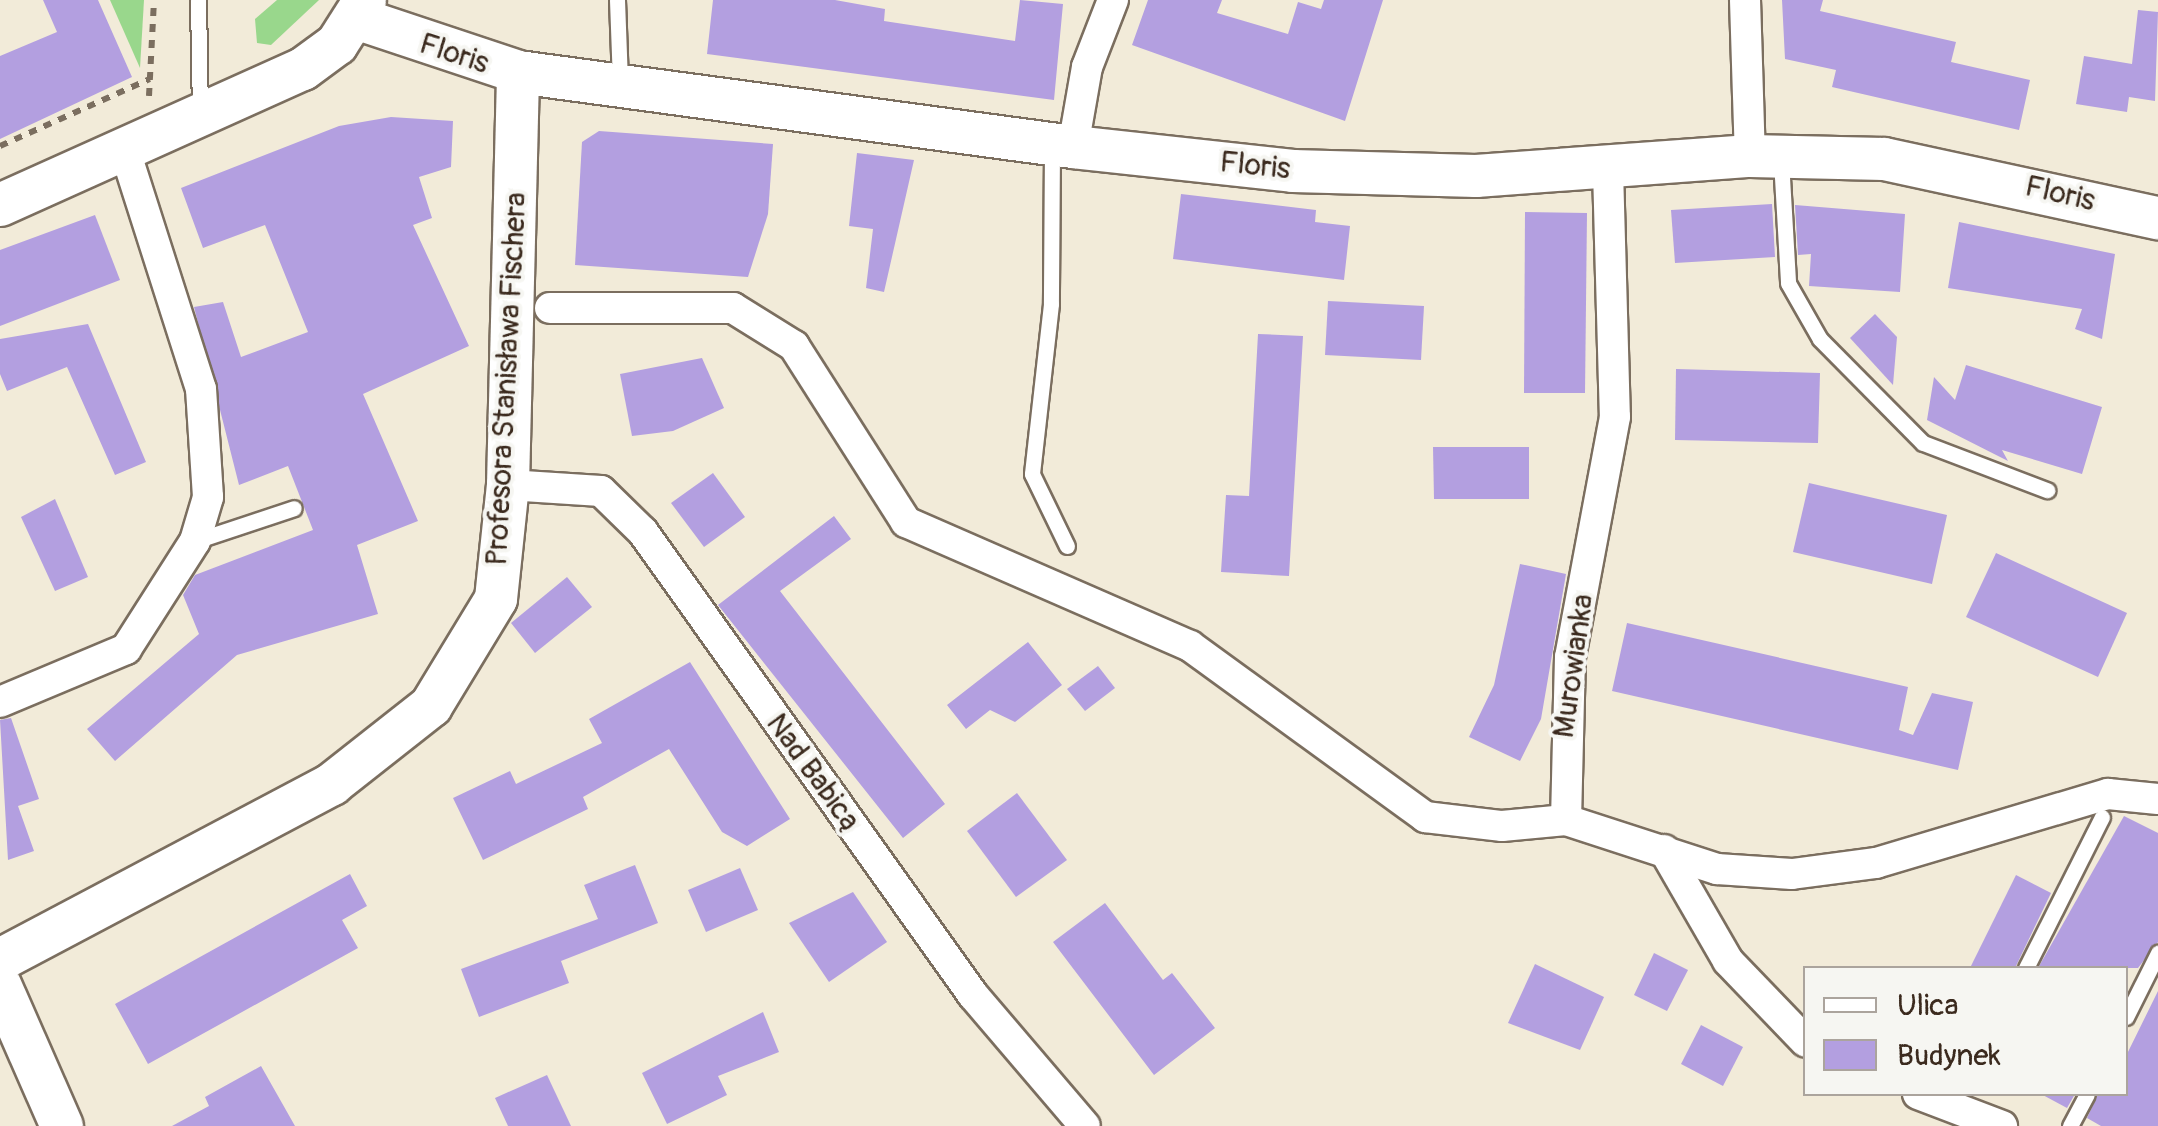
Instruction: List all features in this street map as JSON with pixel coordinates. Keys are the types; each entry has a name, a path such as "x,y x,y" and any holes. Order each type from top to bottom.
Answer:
{"street":[{"path":"1062,146 1113,0"},
{"path":"1746,0 1766,156"},
{"path":"0,205 303,69 362,10"},
{"name":"Floris","path":"362,10 518,72 620,89 1062,146 1293,171 1608,170 1766,156 1958,170 2158,218"},
{"name":"Profesora Stanisława Fischera","path":"0,960 332,784 431,706 496,598 508,485 518,72"},
{"path":"0,702 126,648 195,541 208,497 201,389 125,151"},
{"name":"Murowianka","path":"1566,820 1570,657 1613,452 1608,170"},
{"path":"550,308 733,308 794,346 906,522 1190,646 1425,817 1502,826 1566,820 1716,869 1792,874 1876,863 2108,794 2158,799"},
{"name":"Nad Babicą","path":"508,485 601,491 643,532 973,995 1085,1126"},
{"path":"1664,850 1728,962 1803,1039"},
{"path":"0,985 62,1126"},
{"path":"1930,1096 1960,1101 2002,1126"}],"lane":[{"path":"198,0 200,118"},
{"path":"617,0 620,89"},
{"path":"1062,146 1052,304 1032,474 1067,546"},
{"path":"1766,156 1788,283 1820,339 1923,442 2047,490"},
{"path":"195,541 294,508"},
{"path":"2027,966 2102,817"},
{"path":"2128,1013 2158,953"},
{"path":"2070,1126 2086,1096"}],"path":[{"path":"138,106 150,78 154,0"},
{"path":"0,146 150,78"}],"green space":[{"path":"110,0 144,0 140,68"},
{"path":"277,0 319,0 271,45 257,43 255,19"}],"building":[{"path":"43,0 98,0 132,77 0,139 0,56 57,32"},
{"path":"713,0 835,0 885,9 884,21 1015,41 1020,0 1063,4 1054,100 707,54"},
{"path":"1148,0 1222,0 1217,13 1288,34 1298,2 1321,9 1324,0 1383,0 1345,121 1132,45"},
{"path":"1782,0 1823,0 1820,11 1956,42 1951,62 2030,80 2019,130 1832,87 1836,70 1785,59"},
{"path":"2138,10 2158,12 2155,101 2129,97 2127,112 2076,104 2084,56 2132,64"},
{"path":"391,117 453,121 451,167 419,177 432,218 413,225 469,346 363,394 418,521 357,545 378,614 237,655 115,761 87,729 199,634 183,595 195,575 313,530 288,466 239,485 194,307 223,302 241,357 308,332 265,225 203,248 181,188 339,126"},
{"path":"599,131 773,144 768,214 748,277 575,265 582,142"},
{"path":"857,153 914,160 884,292 866,288 873,229 849,226"},
{"path":"1181,194 1316,210 1315,222 1350,226 1344,280 1173,259"},
{"path":"1772,204 1775,257 1675,263 1671,210"},
{"path":"1795,205 1905,214 1900,292 1809,286 1811,254 1798,255"},
{"path":"1525,212 1587,213 1585,393 1524,393"},
{"path":"95,215 120,280 0,326 0,250"},
{"path":"1959,222 2115,254 2102,339 2075,329 2082,309 1948,288"},
{"path":"1328,301 1424,306 1421,360 1325,355"},
{"path":"1875,314 1897,337 1893,385 1850,338"},
{"path":"88,324 146,462 115,475 67,367 7,391 0,374 0,339"},
{"path":"1258,334 1303,336 1289,576 1221,572 1226,495 1249,496"},
{"path":"702,358 724,408 673,431 632,436 620,374"},
{"path":"1966,365 2102,407 2082,474 2002,450 2008,461 1927,420 1934,377 1955,400"},
{"path":"1676,369 1820,373 1818,443 1675,440"},
{"path":"1433,447 1529,447 1529,499 1434,499"},
{"path":"713,473 745,517 704,547 671,503"},
{"path":"1809,483 1947,515 1932,584 1793,552"},
{"path":"55,499 88,577 55,591 21,517"},
{"path":"834,516 851,539 780,591 945,804 903,838 718,605"},
{"path":"1996,553 2127,613 2098,677 1966,617"},
{"path":"1520,564 1566,574 1541,719 1520,761 1469,737 1494,685"},
{"path":"567,577 592,607 535,653 511,623"},
{"path":"1627,623 1908,687 1899,730 1913,735 1932,693 1973,702 1958,770 1612,691"},
{"path":"1028,642 1062,685 1015,722 990,710 966,729 947,705"},
{"path":"690,662 790,819 747,846 722,832 669,749 583,797 588,809 483,860 453,798 510,771 516,784 602,743 589,719"},
{"path":"1098,666 1115,688 1085,711 1067,689"},
{"path":"11,718 39,799 18,806 34,851 8,860 0,720"},
{"path":"1017,793 1067,860 1016,897 967,831"},
{"path":"2124,816 2158,833 2158,942 2138,968 2039,966"},
{"path":"635,865 658,923 561,961 569,983 479,1017 461,969 598,919 584,885"},
{"path":"740,868 758,910 706,932 688,890"},
{"path":"350,874 367,906 342,920 358,948 148,1064 115,1004"},
{"path":"2016,875 2051,893 2016,966 1971,966"},
{"path":"853,892 887,942 829,982 789,923"},
{"path":"1105,903 1163,980 1172,973 1215,1028 1154,1075 1053,942"},
{"path":"1654,953 1688,970 1667,1011 1634,995"},
{"path":"1535,964 1604,997 1580,1050 1508,1023"},
{"path":"2158,991 2158,1126 2101,1126 2087,1118 2097,1096 2128,1096 2128,1052"},
{"path":"763,1012 779,1052 718,1076 727,1095 667,1124 642,1073"},
{"path":"1701,1025 1743,1047 1723,1086 1681,1064"},
{"path":"261,1066 295,1126 172,1126 209,1106 205,1097"},
{"path":"547,1075 571,1126 508,1126 495,1098"},
{"path":"2045,1096 2074,1096 2067,1108"}]}
